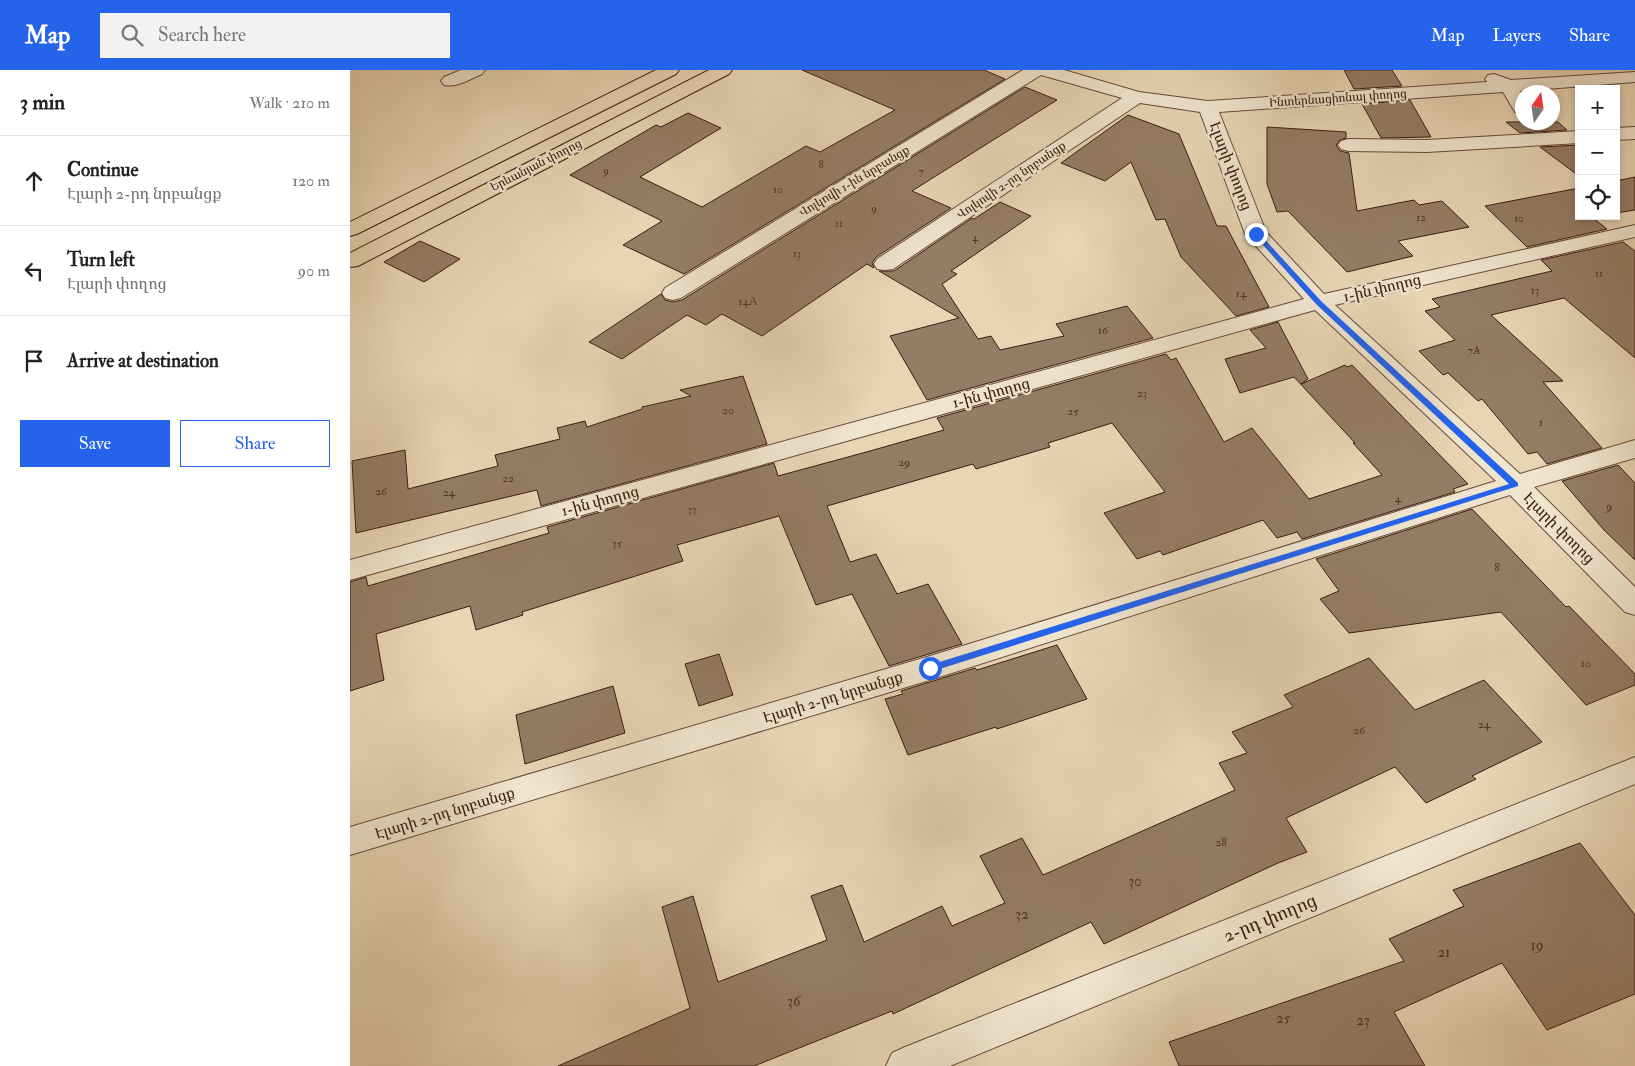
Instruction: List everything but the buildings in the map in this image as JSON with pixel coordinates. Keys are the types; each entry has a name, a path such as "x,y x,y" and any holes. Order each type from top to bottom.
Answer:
{"main road":[{"name":"Երևանյան փողոց","path":"350,230 670,70"},
{"name":"Երևանյան փողոց","path":"350,261 723,70"}],"street":[{"path":"450,81 476,70"},
{"name":"Վոլկովի 1-ին նրբանցք","path":"672,293 1036,70"},
{"name":"Ինտերնացիոնալ փողոց","path":"1046,70 1137,97 1208,107 1635,77"},
{"path":"1475,70 1508,86 1515,97"},
{"name":"Վոլկովի 2-րդ նրբանցք","path":"885,264 1137,97"},
{"name":"Էլարի փողոց","path":"1208,107 1256,234 1319,302 1515,484 1635,604"},
{"path":"1537,130 1542,139"},
{"path":"1620,134 1635,133"},
{"path":"1348,146 1427,146 1575,137"},
{"name":"1-ին փողոց","path":"350,570 1319,302 1635,231"},
{"name":"Էլարի 2-րդ նրբանցք","path":"350,841 930,668 1515,484 1635,449"},
{"name":"2-րդ փողոց","path":"905,1066 1635,770"}],"route":[{"path":"930,668 1515,484 1319,302 1256,234"}]}
